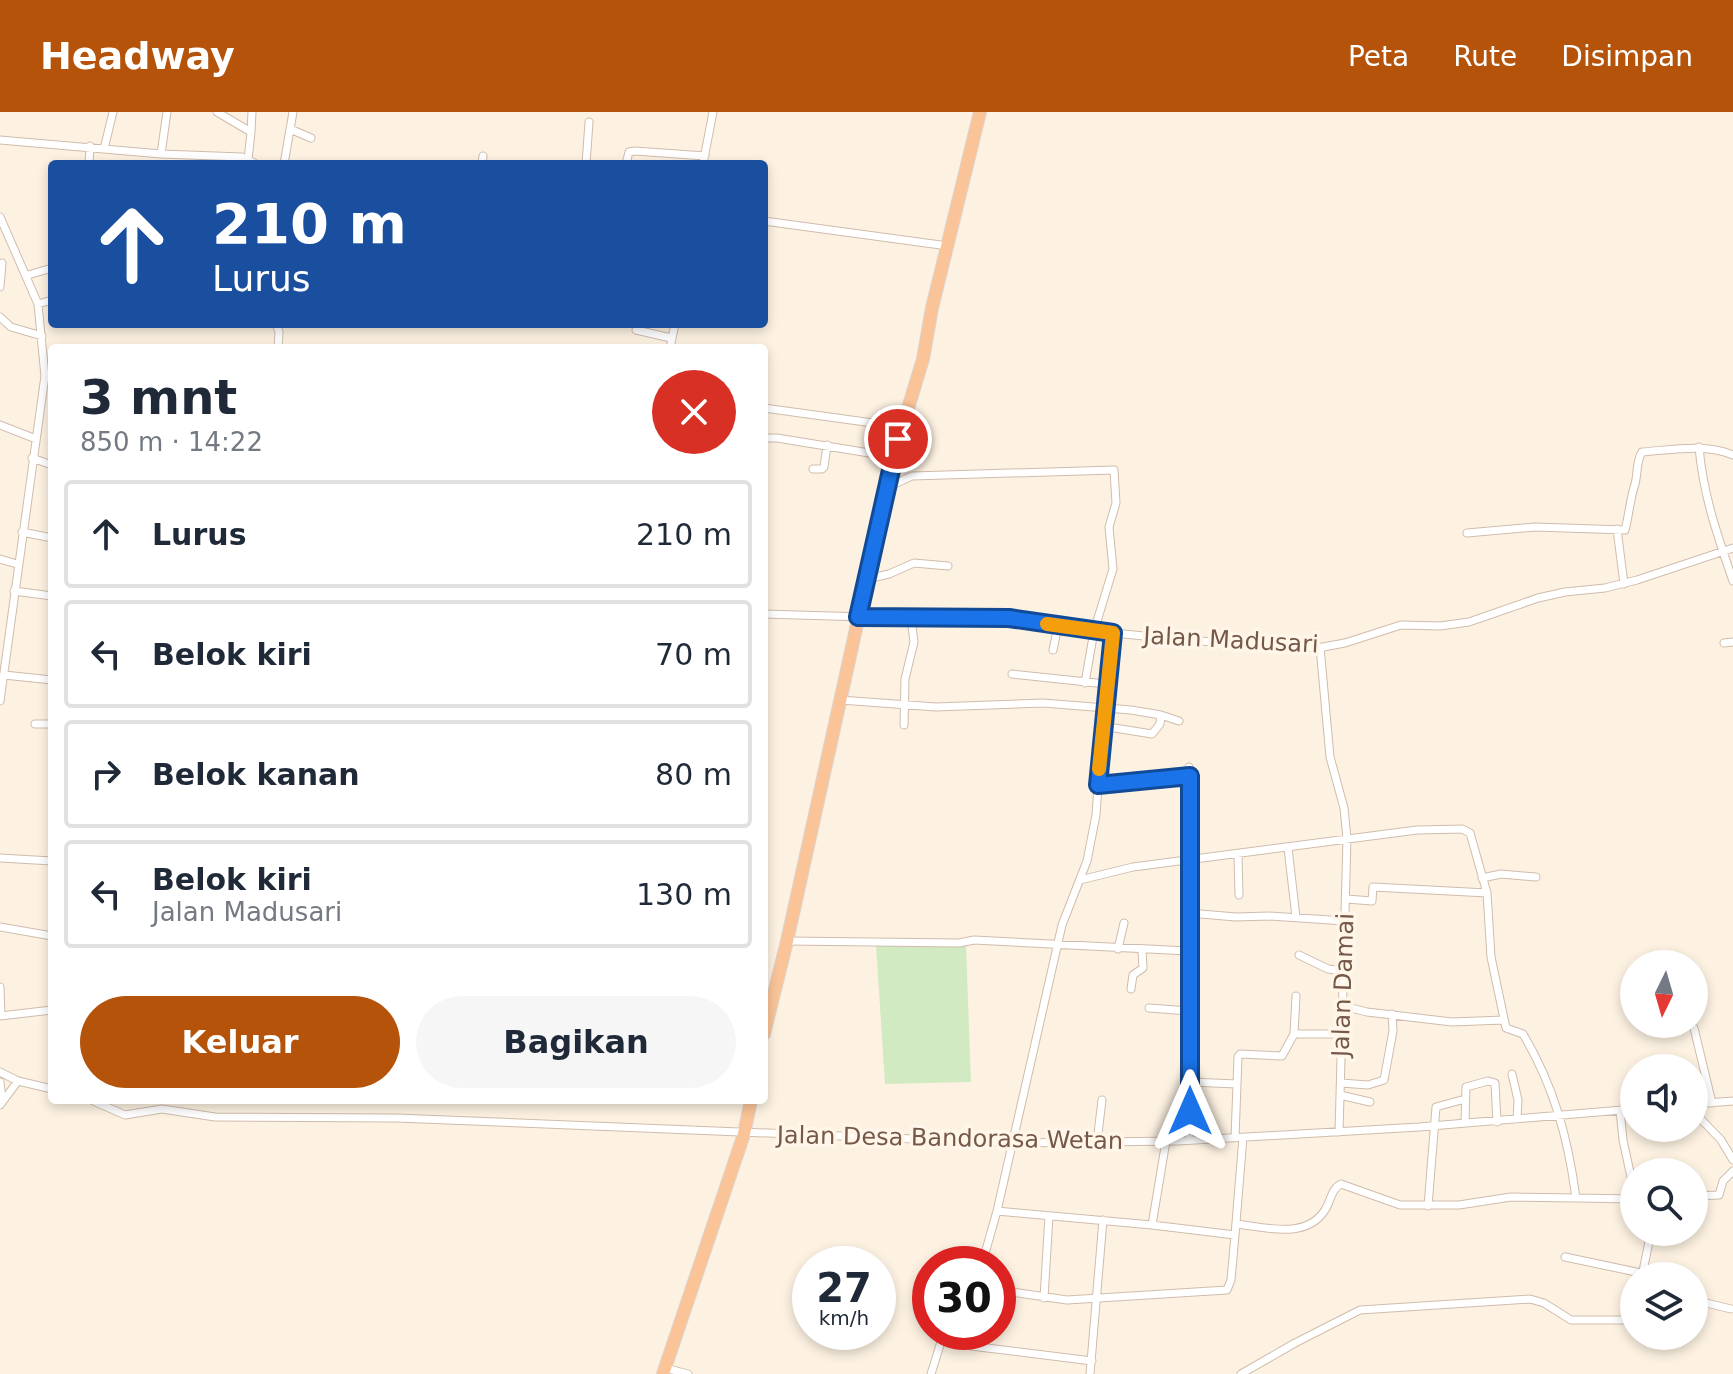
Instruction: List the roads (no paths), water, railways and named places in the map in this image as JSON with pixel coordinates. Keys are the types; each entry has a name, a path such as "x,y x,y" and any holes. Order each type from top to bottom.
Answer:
{"highway":[{"path":"768,1018 891,472 923,359 980,112"},
{"path":"664,1371 744,1134 750,1104"}],"street":[{"path":"104,149 113,112"},
{"path":"161,154 167,112"},
{"path":"217,112 251,132"},
{"path":"252,112 252,160"},
{"path":"285,160 293,112"},
{"path":"627,160 629,152 704,160 713,112"},
{"path":"586,160 589,122"},
{"path":"290,129 311,138"},
{"path":"0,140 161,154 242,157 248,160"},
{"path":"89,160 90,146"},
{"path":"666,160 667,154"},
{"path":"0,217 28,275 38,304 48,376 32,458 0,701"},
{"path":"768,222 948,246"},
{"path":"0,287 2,263"},
{"path":"28,275 48,269"},
{"path":"38,304 48,301"},
{"path":"0,317 11,327 42,336"},
{"path":"670,344 674,328"},
{"path":"636,330 671,338"},
{"path":"768,409 902,427"},
{"path":"0,425 36,439"},
{"path":"768,438 827,445 908,477 1114,470 1116,503 1109,527 1113,569 1094,631 1085,683"},
{"path":"813,469 824,467 827,445"},
{"path":"1467,533 1550,527 1626,528 1630,493 1640,453 1699,447 1718,449 1733,455"},
{"path":"1699,447 1702,484 1733,581"},
{"path":"32,458 48,464"},
{"path":"1617,529 1624,584"},
{"path":"22,532 48,537"},
{"name":"Jalan Madusari","path":"768,614 1009,618 1113,633 1221,643 1320,647 1345,643 1401,625 1440,626 1469,622 1538,598 1624,584 1733,548"},
{"path":"0,559 17,564"},
{"path":"867,579 914,563 948,566"},
{"path":"14,591 48,595"},
{"path":"904,725 905,679 914,642 911,618"},
{"path":"1053,650 1058,626"},
{"path":"987,1246 1062,925 1087,861 1093,830 1113,633"},
{"name":"Jalan Damai","path":"1320,647 1330,757 1344,808 1347,839 1339,1132"},
{"path":"1012,674 1106,684"},
{"path":"4,675 48,680"},
{"path":"840,700 936,707 1043,703 1161,715 1179,721"},
{"path":"1102,726 1152,734 1160,724 1161,715"},
{"path":"35,724 48,724"},
{"path":"1098,785 1190,772 1189,1140"},
{"path":"1080,880 1133,867 1191,859 1417,830 1466,830 1472,840 1487,893 1491,957 1504,1020 1508,1030 1525,1036 1548,1081 1561,1115 1576,1198"},
{"path":"1288,848 1296,917"},
{"path":"1238,855 1239,895"},
{"path":"0,858 48,861"},
{"path":"1482,878 1501,874 1536,877"},
{"path":"1346,899 1372,901 1373,887 1487,893"},
{"path":"1189,913 1345,921"},
{"path":"1118,949 1124,923"},
{"path":"0,927 48,935"},
{"path":"787,941 959,943 974,940 1188,951"},
{"path":"1131,989 1133,975 1143,968 1142,950"},
{"path":"1299,955 1328,969 1344,971"},
{"path":"0,987 0,1016 48,1010"},
{"path":"1016,1293 1044,1298 1095,1299 1227,1290 1231,1280 1236,1224 1240,1054 1282,1056 1294,1034 1296,996"},
{"path":"1343,1006 1367,1012 1452,1022 1504,1020"},
{"path":"1149,1008 1189,1011"},
{"path":"1341,1083 1368,1085 1384,1080 1393,1031 1392,1014"},
{"path":"1294,1034 1342,1034"},
{"path":"1696,1038 1712,1103"},
{"path":"0,1072 18,1081 48,1088"},
{"path":"1512,1074 1518,1100 1517,1119"},
{"path":"1,1102 18,1081"},
{"path":"1465,1123 1465,1090 1468,1085 1492,1081 1495,1083 1497,1122"},
{"path":"0,1082 1,1102"},
{"path":"1190,1082 1237,1084"},
{"path":"1340,1095 1370,1102"},
{"path":"1428,1206 1439,1104 1465,1099"},
{"path":"1097,1142 1102,1100"},
{"path":"1708,1103 1733,1101"},
{"name":"Jalan Desa Bandorasa Wetan","path":"100,1104 125,1115 162,1109 215,1117 397,1118 1012,1143 1239,1138 1497,1122 1620,1110"},
{"path":"1708,1126 1733,1160"},
{"path":"1152,1225 1166,1141"},
{"path":"1708,1195 1719,1195 1723,1181 1733,1171"},
{"path":"1236,1224 1300,1229 1316,1221 1325,1211 1334,1190 1341,1184 1400,1205 1459,1205 1511,1197 1620,1199"},
{"path":"997,1211 1235,1235"},
{"path":"1044,1298 1049,1216"},
{"path":"1090,1374 1103,1220"},
{"path":"1565,1257 1620,1269"},
{"path":"1241,1374 1295,1343 1369,1308 1530,1299 1544,1303 1571,1320 1620,1320"},
{"path":"1708,1303 1731,1309"},
{"path":"931,1374 938,1350"},
{"path":"998,1350 1092,1361"},
{"path":"664,1371 688,1374"}]}
